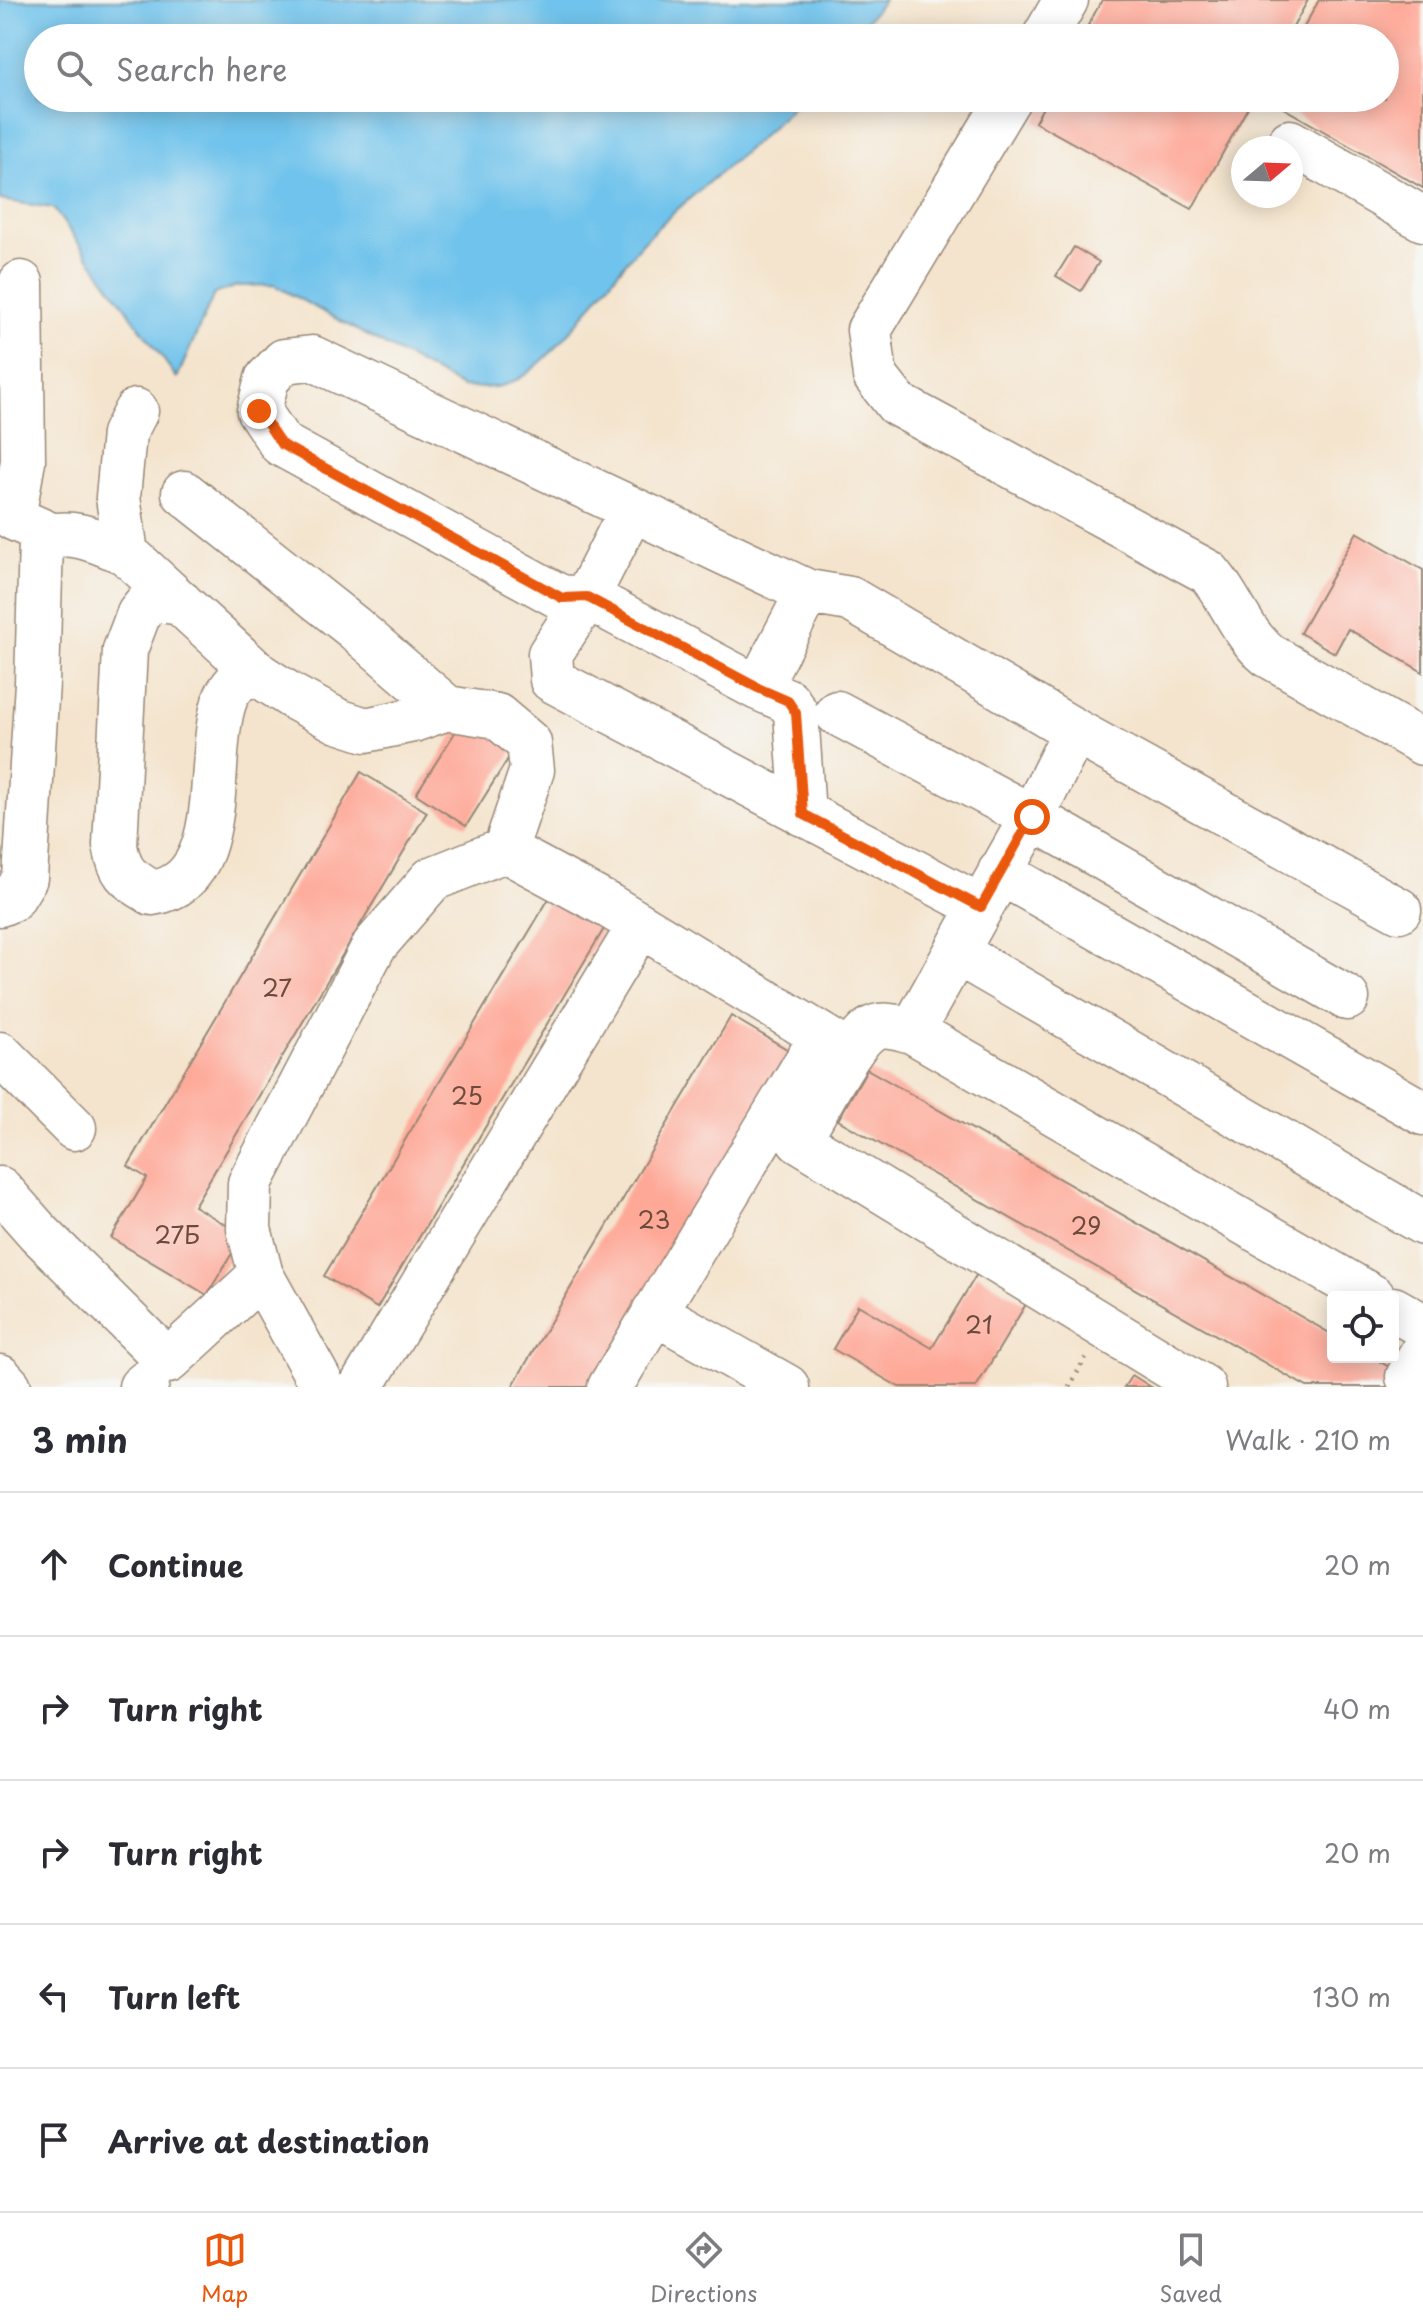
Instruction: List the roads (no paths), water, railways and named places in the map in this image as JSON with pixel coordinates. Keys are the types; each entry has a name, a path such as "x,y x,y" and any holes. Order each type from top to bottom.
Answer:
{"street":[{"path":"1052,24 1066,0"},
{"path":"1001,112 869,330 875,376 897,404 1208,572 1219,583 1255,645 1423,743"},
{"path":"1303,150 1423,219"},
{"path":"21,283 21,523"},
{"path":"803,814 796,713 788,701 587,597 562,598 281,444 259,411 267,379 284,361 312,358 808,592 850,599 1075,731 1399,910"},
{"path":"126,553 118,497 124,434 136,411"},
{"path":"184,493 353,627 447,708"},
{"path":"632,509 587,597 550,654 552,680 803,814 990,890 1423,1113"},
{"path":"21,523 99,541 126,553 259,675 338,721 366,730 413,720 447,708 497,716 529,743 532,770 505,850 432,879 374,946 250,1183 249,1229 261,1275 323,1387"},
{"path":"0,904 12,899 25,878 37,683 41,540 21,523"},
{"path":"758,688 808,592"},
{"path":"181,603 161,600 147,603 139,613 125,650 115,845 125,876 152,893 169,891 180,884 203,851 212,807 216,751 226,697 241,677 259,675"},
{"path":"837,713 1032,817 1347,998"},
{"path":"912,1031 1032,817 1075,731"},
{"path":"505,850 640,925 836,1044"},
{"path":"361,1387 640,925"},
{"path":"956,952 1423,1223"},
{"path":"610,1387 654,1312 836,1044 887,1025 912,1031 1363,1291"},
{"path":"836,1044 799,1140 1203,1387"},
{"path":"0,1054 74,1128"},
{"path":"0,1189 38,1232 152,1379 261,1275"},
{"path":"654,1312 759,1380"},
{"path":"1399,1312 1423,1326"},
{"path":"0,1377 9,1387"}],"water":[{"path":"0,0 884,0 864,24 24,24 24,112 787,112 651,234 551,352 509,384 462,387 274,285 237,286 214,294 177,378 53,208 0,200"}]}
